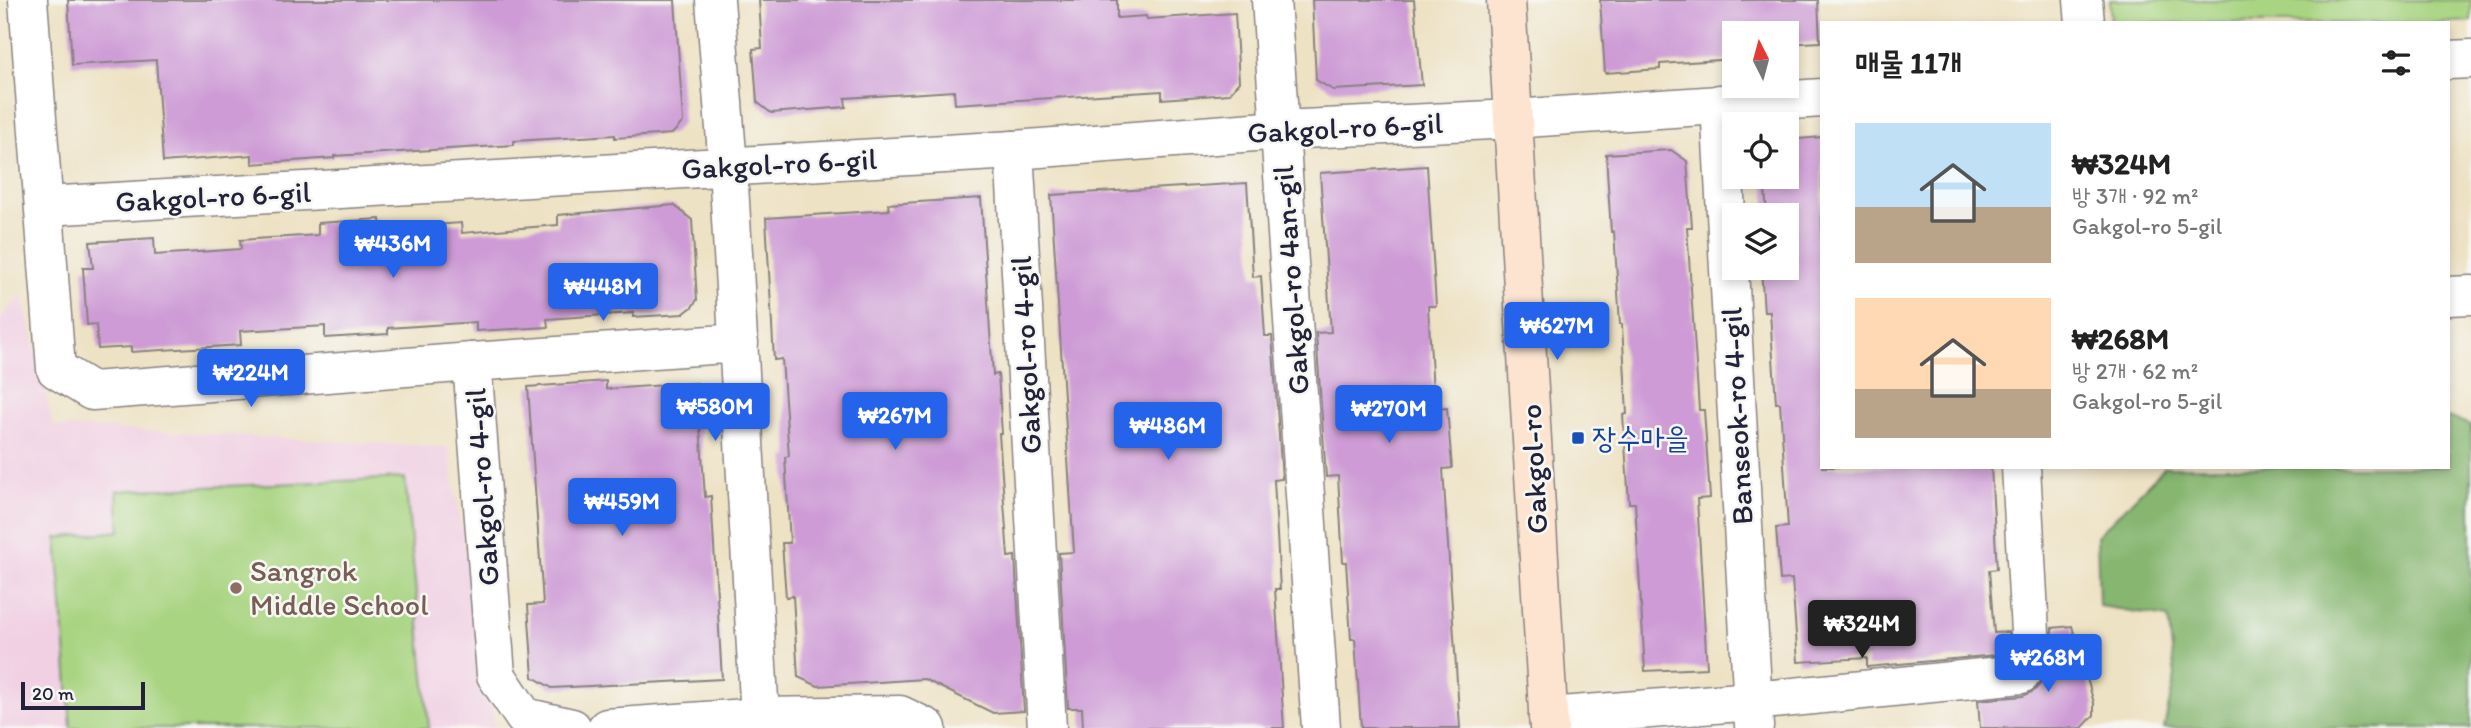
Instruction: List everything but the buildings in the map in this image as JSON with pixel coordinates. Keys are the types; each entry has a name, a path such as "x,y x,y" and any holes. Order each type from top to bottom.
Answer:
{"main road":[{"name":"Gakgol-ro","path":"1506,0 1549,722"}],"street":[{"name":"Gakgol-ro 4-gil","path":"27,0 56,369 92,391 472,362 496,676 524,717 572,728"},
{"path":"715,0 728,167 760,717"},
{"name":"Gakgol-ro 4an-gil","path":"1271,0 1321,728"},
{"path":"2083,0 2085,21"},
{"path":"2450,60 2471,59"},
{"name":"Gakgol-ro 6-gil","path":"45,206 1014,150 1281,130 1513,119 1820,98"},
{"name":"Banseok-ro 4-gil","path":"1720,104 1753,715"},
{"name":"Gakgol-ro 4-gil","path":"1014,150 1047,728"},
{"path":"2450,296 2471,295"},
{"path":"472,362 739,344"},
{"path":"1549,722 1753,715 2021,674 2031,651 2021,469"},
{"path":"607,728 760,717 900,715 927,728"}],"shaded area":[{"name":"Sangrok Middle School","path":"22,294 53,426 448,447 495,728 0,728 0,318"}],"green space":[{"path":"2110,0 2471,0 2471,21 2450,22 2111,21"},
{"path":"2450,418 2471,425 2471,728 2164,728 2175,676 2168,617 2099,606 2097,536 2163,469 2450,469"},
{"path":"405,478 429,728 71,728 57,538 120,531 117,491"}],"place":[{"name":"장수마을","path":"1578,438"},
{"name":"Sangrok Middle School","path":"236,588"}]}
